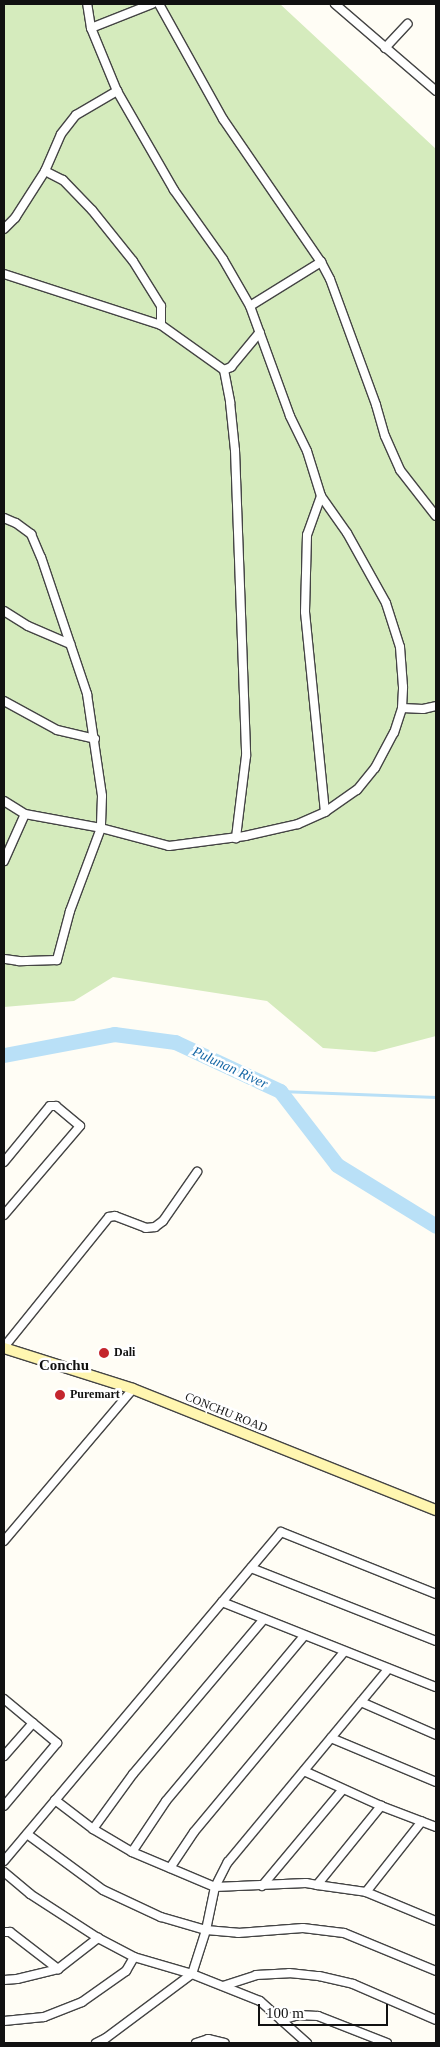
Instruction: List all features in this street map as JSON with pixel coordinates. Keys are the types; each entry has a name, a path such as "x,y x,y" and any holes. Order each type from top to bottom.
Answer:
{"main road":[{"name":"CONCHU ROAD","path":"4,1348 132,1389 436,1510"}],"street":[{"path":"4,801 25,814 101,828 169,846 236,838 298,824 325,812 356,790 375,768 394,733 402,708 403,687 400,647 386,603 346,533 321,496 307,451 290,416 250,306 223,259 174,190 117,91 91,28 87,4"},
{"path":"91,28 152,4"},
{"path":"159,4 223,119 321,262 330,279 376,405 385,436 400,470 436,516"},
{"path":"335,4 436,91"},
{"path":"385,48 407,24"},
{"path":"4,229 15,218 45,171 61,134 76,115 117,91"},
{"path":"45,171 63,180 92,210 133,261 161,306 161,326"},
{"path":"250,306 321,262"},
{"path":"4,274 161,326 224,370 230,402 235,450 246,756 236,838"},
{"path":"224,370 231,367 260,332"},
{"path":"321,496 307,535 305,612 325,812"},
{"path":"4,518 16,523 31,534 42,557 87,694 96,739 102,796 101,828 70,911 57,960 19,961 4,959"},
{"path":"4,611 28,626 70,644"},
{"path":"4,701 57,730 96,739"},
{"path":"402,708 423,709 436,706"},
{"path":"4,861 25,814"},
{"path":"4,1162 50,1106 56,1106 80,1126 4,1215"},
{"path":"4,1348 109,1217 115,1216 146,1228 155,1227 163,1221 197,1172"},
{"path":"4,1541 132,1389"},
{"path":"4,1861 281,1532 436,1594"},
{"path":"251,1568 436,1641"},
{"path":"222,1602 344,1652 436,1686"},
{"path":"93,1829 133,1774 264,1619"},
{"path":"132,1852 166,1801 304,1636"},
{"path":"170,1868 194,1832 344,1652"},
{"path":"96,2043 106,2038 192,1974 206,1930 215,1887 228,1862 388,1669"},
{"path":"361,1702 436,1735"},
{"path":"4,1806 57,1743 5,1703"},
{"path":"4,1756 32,1723"},
{"path":"331,1738 436,1782"},
{"path":"304,1771 381,1806 436,1827"},
{"path":"262,1886 343,1789"},
{"path":"55,1800 93,1829 132,1852 215,1887 306,1883 366,1892 436,1921"},
{"path":"317,1885 381,1806"},
{"path":"366,1892 422,1821"},
{"path":"27,1834 103,1890 161,1917 206,1930 238,1933 303,1928 344,1933 436,1971"},
{"path":"4,1872 30,1894 98,1938 134,1956 192,1974 260,2001 307,2043"},
{"path":"4,1932 10,1932 58,1969"},
{"path":"4,1980 17,1979 58,1969 98,1938"},
{"path":"4,2022 44,2017 82,2002 126,1971 134,1956"},
{"path":"223,1986 256,1975 289,1973 319,1976 353,1984 436,2020"},
{"path":"281,2020 298,2015 318,2016 387,2043"},
{"path":"196,2043 208,2039 225,2043"}],"green space":[{"path":"4,4 280,4 436,149 436,1036 375,1052 323,1048 267,1001 113,977 74,1001 4,1007"}],"waterway":[{"name":"Pulunan River","path":"4,1055 114,1034 175,1042 280,1091 337,1165 436,1226"},
{"path":"280,1091 436,1097"}],"place":[{"name":"Dali","path":"104,1353"},
{"name":"Puremart","path":"60,1395"}],"district":[{"name":"Conchu","path":"64,1366"}]}
